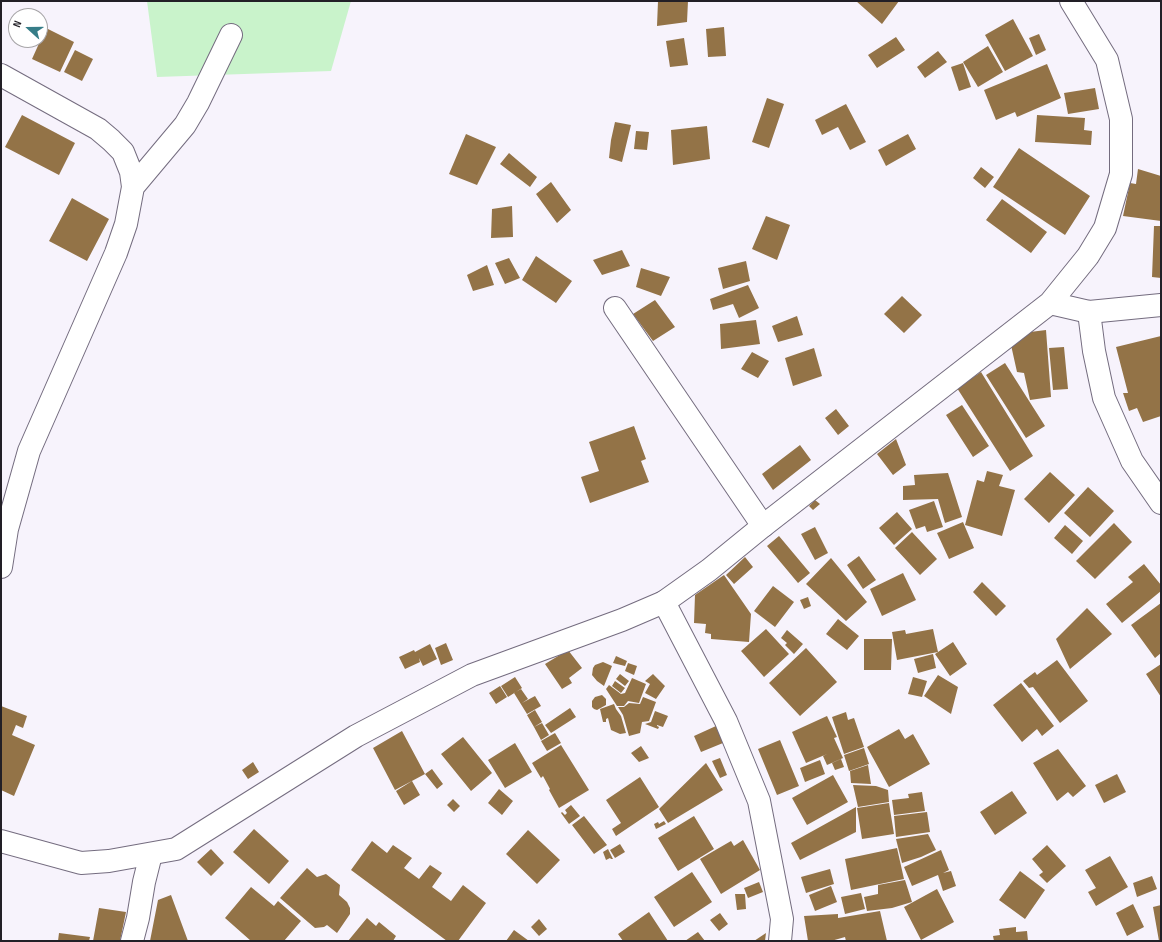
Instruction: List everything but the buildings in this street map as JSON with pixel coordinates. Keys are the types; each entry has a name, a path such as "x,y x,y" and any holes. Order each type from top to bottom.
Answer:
{"street":[{"path":"1,841 82,862 109,862 176,848 356,736 472,675 622,620 664,602 709,570 763,526 1050,303 1088,256 1105,228 1121,174 1121,119 1107,60 1071,1"},
{"path":"133,187 185,125 198,103 232,35"},
{"path":"1,75 98,129 111,140 123,152 131,172 133,187 126,224 116,253 29,451 7,529 1,567"},
{"path":"1050,303 1089,312 1161,305"},
{"path":"615,308 763,526"},
{"path":"1089,312 1094,351 1104,398 1132,461 1161,503"},
{"path":"664,602 726,721 759,802 782,919 780,941"},
{"path":"132,941 138,918 144,882 152,854"}],"green space":[{"path":"147,1 351,1 331,71 157,77"}]}
